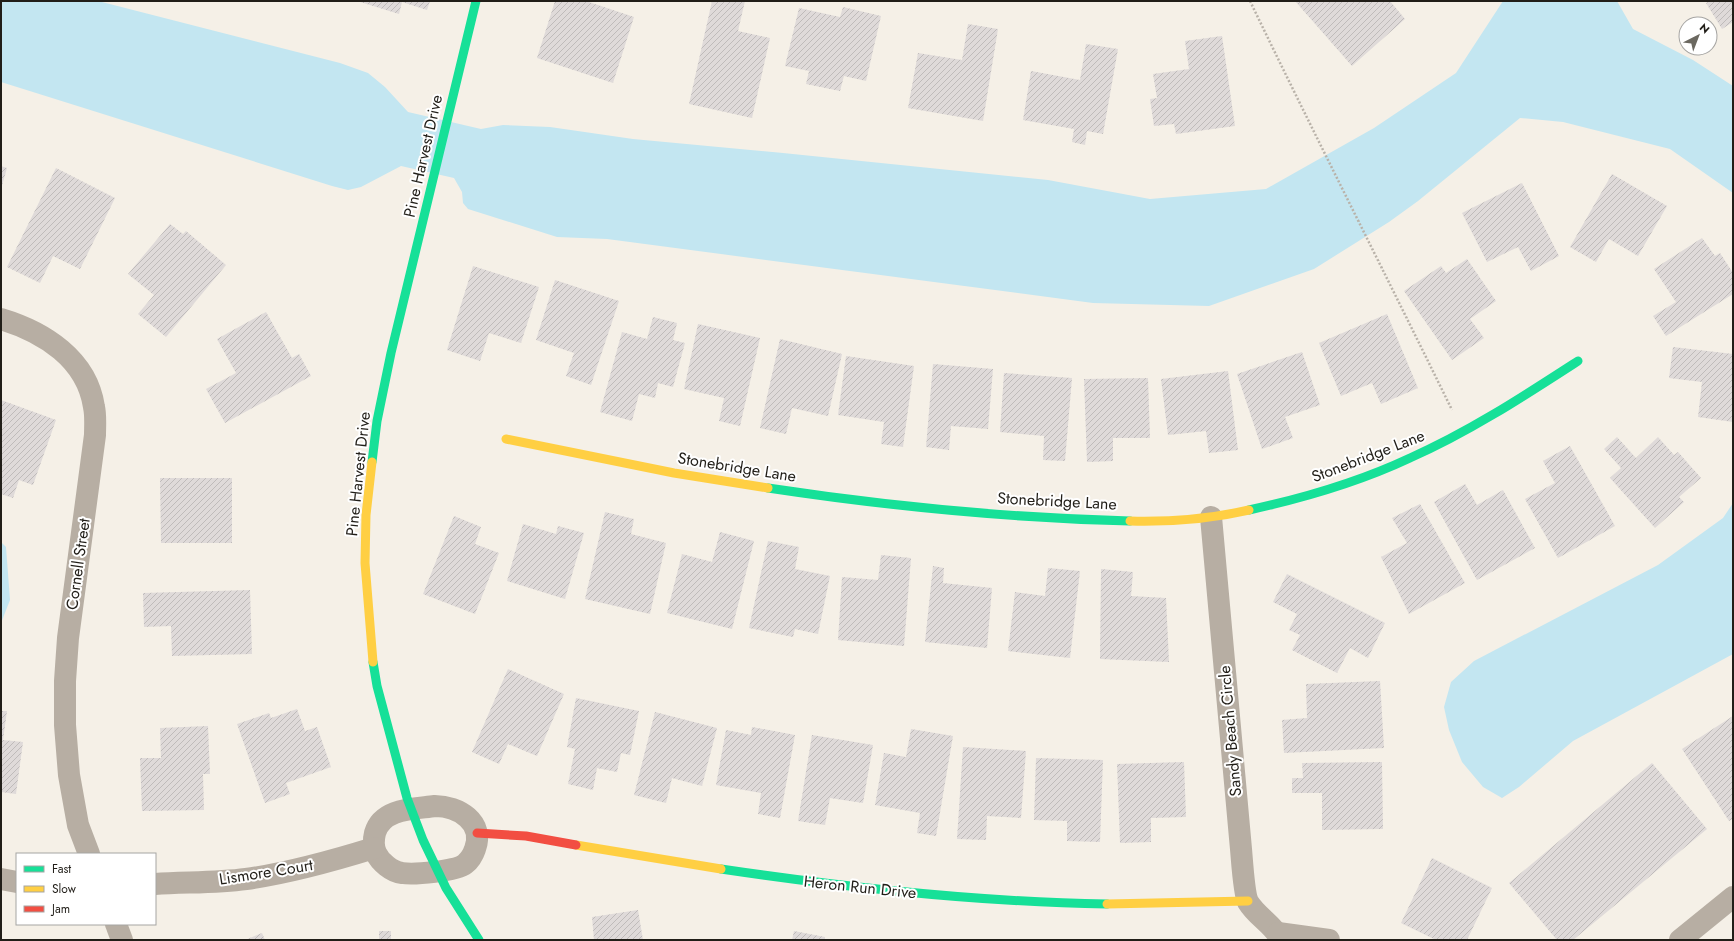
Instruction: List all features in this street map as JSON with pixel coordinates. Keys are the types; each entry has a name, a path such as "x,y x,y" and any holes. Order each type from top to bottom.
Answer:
{"street":[{"name":"Pine Harvest Drive","path":"476,1 391,353 377,421 366,515 365,563 372,653 377,686 399,770 412,809 438,871 446,888 479,940"},
{"name":"Cornell Street","path":"1,319 30,330 53,343 72,360 86,379 94,407 95,435 68,638 65,681 65,725 69,776 78,825 89,853"},
{"name":"Stonebridge Lane","path":"506,439 697,477 863,501 951,510 1110,520 1211,517 1305,496 1353,482 1395,465 1463,432 1578,361"},
{"name":"Sandy Beach Circle","path":"1211,517 1241,849 1248,901 1259,916 1279,937 1329,940"},
{"path":"435,806 452,808 466,816 473,823 477,833 478,842 473,854 466,863 458,869 438,871 402,873 385,865 378,858 373,840 380,822 387,816 412,809 435,806"},
{"name":"Heron Run Drive","path":"477,833 516,834 674,863 817,883 907,892 978,898 1084,903 1129,904 1248,901"},
{"name":"Lismore Court","path":"156,884 252,878 328,862 374,848"},
{"path":"1,879 16,882"},
{"path":"1689,937 1733,897"},
{"path":"116,925 122,940"}],"path":[{"path":"1250,1 1319,144 1372,247 1463,432"}],"water":[{"path":"1,1 98,1 340,63 368,73 385,87 408,112 481,129 503,125 550,127 633,139 1048,180 1150,199 1266,189 1374,128 1456,73 1503,1 1617,1 1633,29 1678,52 1678,56 1685,56 1693,60 1733,86 1733,193 1670,149 1563,122 1520,118 1418,201 1389,222 1314,269 1209,306 1093,303 607,239 557,237 468,209 463,203 462,192 454,178 401,166 361,187 348,190 1,82"},
{"path":"1733,503 1733,654 1573,741 1519,787 1502,798 1483,787 1462,762 1449,730 1444,707 1451,682 1474,661 1658,565 1723,518"},
{"path":"1,542 6,547 10,600 1,623"}],"building":[{"path":"357,1 430,1 427,10 402,2 399,14"},
{"path":"555,1 590,1 589,2 634,17 613,83 537,58"},
{"path":"712,1 745,1 738,31 770,38 752,118 689,104"},
{"path":"1295,1 1390,1 1405,19 1352,66"},
{"path":"1710,1 1733,1 1733,22 1722,29 1718,22 1718,16 1714,16 1706,3"},
{"path":"843,7 881,16 866,81 844,76 840,91 806,84 809,71 785,66 799,8 840,17"},
{"path":"968,24 998,29 983,121 908,108 918,53 962,60"},
{"path":"1222,36 1235,126 1176,134 1174,124 1154,126 1150,99 1157,98 1153,74 1189,69 1185,41"},
{"path":"1086,44 1118,49 1103,134 1087,131 1085,145 1072,142 1074,129 1023,120 1031,71 1080,80"},
{"path":"1,166 7,168 1,189"},
{"path":"56,168 115,198 80,269 53,256 40,283 7,267"},
{"path":"1612,174 1667,206 1638,256 1609,239 1596,262 1570,247"},
{"path":"1522,183 1559,256 1531,271 1518,247 1487,262 1462,213"},
{"path":"170,224 183,234 186,231 226,265 166,337 138,314 154,295 128,274"},
{"path":"1702,238 1715,256 1720,253 1733,273 1733,294 1666,336 1653,316 1676,302 1654,269"},
{"path":"1467,259 1496,301 1470,319 1484,338 1452,360 1404,291 1441,266 1446,273"},
{"path":"473,266 539,287 521,343 489,333 480,361 447,350"},
{"path":"555,280 619,301 591,385 566,376 574,353 536,340"},
{"path":"266,312 292,358 299,354 311,376 225,423 206,389 236,373 217,339"},
{"path":"1387,314 1418,388 1381,404 1372,383 1341,396 1319,343"},
{"path":"653,317 677,323 673,340 685,343 673,387 658,383 655,398 639,394 632,421 600,412 622,332 647,339"},
{"path":"698,324 760,338 740,426 719,421 724,398 684,389"},
{"path":"780,339 842,354 828,416 792,408 786,434 760,428"},
{"path":"1673,347 1733,354 1733,422 1698,417 1702,382 1669,378"},
{"path":"1302,352 1320,405 1285,417 1293,438 1262,449 1237,374"},
{"path":"846,356 914,366 903,447 881,444 884,422 838,415"},
{"path":"933,364 993,369 988,429 951,426 949,450 926,447"},
{"path":"1228,371 1238,450 1209,453 1206,431 1168,435 1161,379"},
{"path":"1004,373 1072,378 1065,461 1043,460 1044,436 1000,432"},
{"path":"1148,378 1150,438 1113,438 1113,461 1087,462 1084,379"},
{"path":"1,400 56,420 33,485 19,480 13,498 1,494"},
{"path":"1617,437 1636,458 1658,437 1674,455 1678,452 1701,478 1679,497 1684,502 1655,528 1610,478 1621,468 1604,449"},
{"path":"1570,446 1615,526 1558,558 1525,499 1555,483 1543,461"},
{"path":"160,478 232,478 232,543 161,543"},
{"path":"1465,484 1477,505 1503,490 1535,548 1477,580 1434,502"},
{"path":"1420,504 1465,583 1409,614 1381,557 1407,543 1392,518"},
{"path":"605,512 634,519 631,534 666,543 650,614 585,599"},
{"path":"454,516 481,527 475,544 499,553 475,614 423,594"},
{"path":"523,524 556,534 558,526 584,533 565,599 507,581"},
{"path":"720,532 754,541 732,629 667,613 682,554 712,562"},
{"path":"768,541 799,547 795,569 830,576 818,634 795,629 793,637 749,628"},
{"path":"881,555 911,558 904,646 838,640 842,577 878,580"},
{"path":"933,566 944,568 943,583 992,588 987,648 925,642"},
{"path":"1048,568 1080,571 1070,658 1008,651 1015,592 1045,596"},
{"path":"1101,569 1133,572 1131,596 1166,598 1169,662 1100,659"},
{"path":"1287,574 1385,623 1368,658 1350,648 1337,673 1292,650 1300,635 1289,630 1297,614 1273,602"},
{"path":"250,590 252,654 172,656 171,626 144,627 143,593"},
{"path":"508,669 564,694 537,756 508,744 499,764 472,752"},
{"path":"1380,681 1384,748 1284,753 1282,720 1307,718 1306,684"},
{"path":"576,698 639,711 630,755 621,753 617,772 597,768 593,790 568,784 575,749 567,747"},
{"path":"297,709 305,731 317,727 331,767 286,783 290,794 265,803 237,724 269,713 271,718"},
{"path":"1,711 7,711 3,740 23,742 16,794 1,792"},
{"path":"655,712 717,728 702,786 672,778 666,803 634,795"},
{"path":"1733,716 1733,819 1729,821 1682,749"},
{"path":"208,726 210,774 203,774 204,810 142,811 140,758 161,758 160,728"},
{"path":"752,727 795,735 780,818 758,814 761,793 716,785 726,730 751,735"},
{"path":"911,729 953,736 936,836 917,833 920,813 875,805 884,753 906,757"},
{"path":"812,735 873,745 863,803 830,798 825,825 798,821"},
{"path":"963,747 1026,751 1021,818 987,816 986,840 957,839"},
{"path":"1036,758 1103,760 1100,842 1067,841 1067,821 1034,820"},
{"path":"1184,762 1186,817 1151,818 1151,842 1120,843 1117,764"},
{"path":"1382,762 1383,829 1322,830 1322,793 1292,793 1292,778 1303,778 1302,763"},
{"path":"1652,763 1707,829 1573,940 1557,940 1509,883"},
{"path":"1432,858 1492,888 1467,940 1436,940 1401,923"},
{"path":"638,910 643,940 594,940 592,917"},
{"path":"379,931 391,931 391,940 379,940"},
{"path":"794,931 825,937 825,940 792,940"},
{"path":"262,933 265,940 245,940"}],"traffic: fast":[{"path":"372,462 377,421 391,353 476,1"},
{"path":"1249,510 1290,500 1351,482 1391,467 1454,437 1517,400 1578,361"},
{"path":"768,488 903,506 1039,517 1130,521"},
{"path":"373,662 377,686 407,798 423,840 446,888 479,940"},
{"path":"721,869 914,893 1059,903 1107,904"}],"traffic: slow":[{"path":"506,439 674,473 768,488"},
{"path":"372,462 366,515 365,563 373,662"},
{"path":"1130,521 1190,519 1220,516 1249,510"},
{"path":"576,845 721,869"},
{"path":"1107,904 1248,901"}],"traffic: jam":[{"path":"477,833 526,836 576,845"}]}
